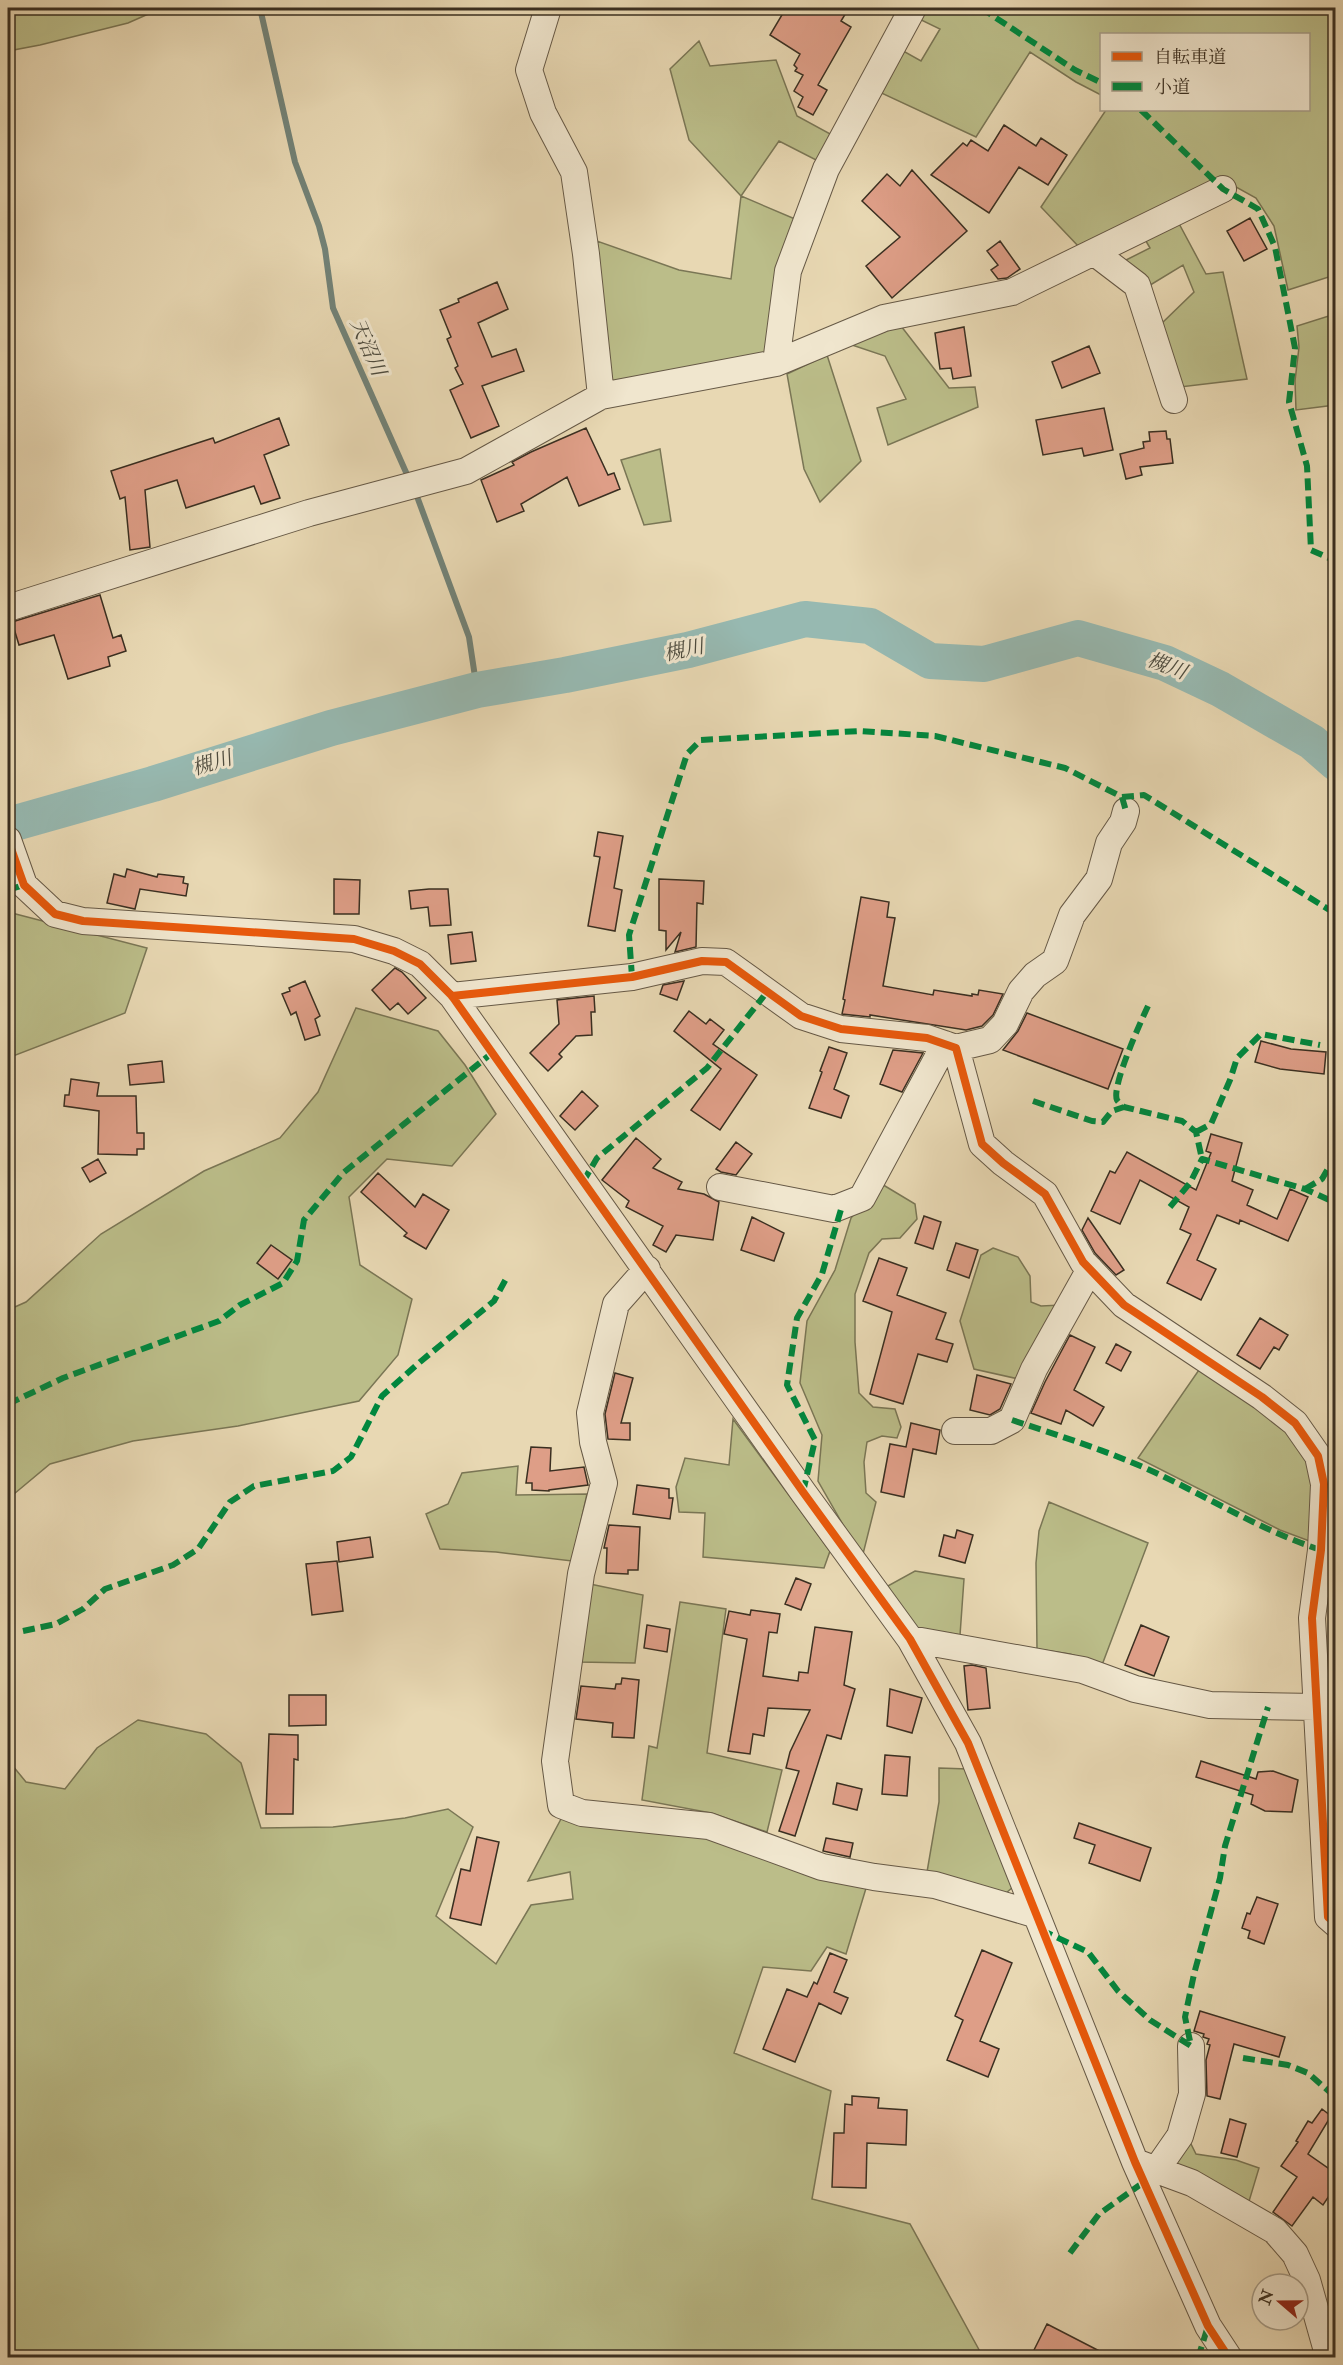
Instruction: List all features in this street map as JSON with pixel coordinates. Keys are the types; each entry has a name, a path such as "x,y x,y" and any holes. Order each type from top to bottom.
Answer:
{"street":[{"path":"548,8 542,35 529,70 543,113 574,172 586,254 601,396"},
{"path":"776,363 788,271 826,170 913,8"},
{"path":"8,608 309,513 466,471 601,396 776,363 884,318 1012,292 1223,189"},
{"path":"1095,253 1137,285 1174,400"},
{"path":"452,996 632,977 702,961 726,962 801,1016 841,1029 927,1038 950,1046 990,1040 1005,1024 1021,991 1035,975 1055,961 1072,915 1099,879 1109,843 1123,822 1126,811"},
{"path":"8,840 24,885 55,914 83,921 354,939 394,951 420,964 452,996 803,1492 910,1639 968,1743 1034,1914 1146,2166 1208,2326 1229,2358"},
{"path":"720,1187 834,1209 862,1198 950,1046"},
{"path":"950,1046 982,1144 1003,1163 1045,1194 1083,1262 1124,1305 1262,1397 1295,1423 1318,1456 1324,1484 1321,1550 1312,1618 1328,1917 1335,1924"},
{"path":"647,1269 615,1304 590,1413 604,1483 581,1574 555,1761 561,1805 582,1813 709,1826 822,1867 935,1885 1034,1914"},
{"path":"955,1431 991,1431 1012,1420 1034,1369 1090,1269"},
{"path":"910,1639 1083,1670 1135,1689 1210,1705 1316,1707"},
{"path":"1146,2166 1180,2136 1192,2094 1191,2046"},
{"path":"1146,2166 1192,2183 1275,2231 1295,2254 1307,2280 1331,2358"},
{"path":"1331,2358 1335,2349"}],"green space":[{"path":"8,8 162,8 128,23 8,51"},
{"path":"920,8 1335,8 1335,275 1288,290 1274,226 1256,198 1220,178 1081,249 1041,207 1105,111 1310,111 1310,33 1100,33 1100,94 1030,52 976,137 877,91 898,48 921,61 940,29 915,17"},
{"path":"699,41 710,66 776,60 797,116 834,136 820,162 779,141 741,196 689,140 670,69"},
{"path":"741,196 795,219 769,354 612,384 597,241 679,270 731,279"},
{"path":"1176,218 1206,274 1223,272 1247,379 1180,387 1159,326 1194,292 1183,265 1147,287 1120,263 1150,248 1143,236"},
{"path":"1335,314 1335,405 1296,410 1295,381 1299,347 1297,326"},
{"path":"901,326 949,388 975,387 978,407 888,445 877,408 906,399 885,356 849,344"},
{"path":"827,355 861,461 820,502 804,469 787,374"},
{"path":"660,449 671,521 644,525 621,460"},
{"path":"8,912 147,948 125,1013 8,1058"},
{"path":"356,1008 438,1031 465,1065 496,1114 452,1166 387,1159 349,1197 360,1265 412,1299 398,1355 359,1401 238,1426 133,1441 50,1464 8,1499 8,1310 26,1302 101,1234 204,1171 280,1138 318,1092"},
{"path":"880,1183 915,1204 917,1219 900,1238 882,1239 869,1253 855,1294 855,1342 859,1393 873,1407 895,1409 901,1427 897,1438 882,1436 867,1442 864,1462 866,1493 876,1502 862,1558 818,1481 822,1435 800,1383 807,1321 835,1270 851,1218"},
{"path":"993,1248 1018,1257 1030,1276 1031,1302 1041,1306 1061,1305 1023,1380 974,1369 960,1321 981,1255"},
{"path":"1201,1367 1275,1416 1291,1431 1303,1448 1312,1468 1317,1491 1312,1542 1280,1530 1138,1458"},
{"path":"733,1419 830,1551 824,1568 703,1557 705,1513 679,1512 676,1487 685,1458 729,1465"},
{"path":"518,1466 516,1495 587,1494 572,1561 496,1552 440,1549 426,1514 448,1504 462,1473"},
{"path":"1049,1502 1148,1543 1102,1665 1070,1654 1037,1649 1036,1563 1039,1531"},
{"path":"915,1571 964,1579 960,1635 913,1627 886,1587"},
{"path":"590,1584 643,1595 635,1663 578,1662"},
{"path":"680,1602 726,1609 707,1753 782,1770 767,1832 711,1813 642,1800 649,1746 657,1748"},
{"path":"138,1720 206,1734 241,1763 261,1828 333,1827 405,1818 448,1809 473,1827 436,1916 496,1964 531,1905 573,1899 570,1872 528,1881 561,1819 707,1837 867,1885 846,1954 827,1947 811,1971 763,1967 734,2053 831,2091 812,2199 910,2224 983,2357 8,2357 8,1760 26,1782 65,1789 97,1748"},
{"path":"939,1768 968,1769 1013,1887 1006,1893 927,1872 939,1802"},
{"path":"1185,2132 1196,2154 1236,2160 1259,2168 1247,2208 1170,2166"}],"building":[{"path":"786,8 849,8 841,21 851,27 818,85 827,90 813,115 798,107 803,97 794,91 803,75 795,71 797,68 794,65 800,54 770,35"},
{"path":"1004,125 1036,146 1041,138 1067,155 1048,185 1019,167 989,213 931,175 963,143 967,146 971,140 988,151"},
{"path":"912,170 967,231 892,298 866,266 900,237 862,201 887,174 900,186"},
{"path":"1250,218 1267,249 1244,261 1227,231"},
{"path":"1000,241 1020,269 1007,278 998,279 991,270 998,265 987,251"},
{"path":"497,282 508,309 478,323 492,357 516,349 524,371 482,386 499,426 471,438 450,390 463,384 455,368 458,366 447,339 451,337 440,310 459,302 458,299"},
{"path":"964,327 971,376 953,379 951,368 940,369 935,333"},
{"path":"1089,346 1100,373 1062,388 1052,362"},
{"path":"1104,408 1113,450 1084,456 1082,448 1043,455 1036,420"},
{"path":"279,418 289,445 264,455 280,498 261,504 254,486 186,508 177,480 145,490 150,547 130,550 125,497 120,499 111,471 213,438 215,443"},
{"path":"586,428 608,475 614,473 620,489 579,506 567,477 521,504 524,511 497,522 481,480 514,465 512,462 531,452"},
{"path":"1166,431 1167,439 1170,439 1173,463 1140,467 1142,475 1126,479 1120,454 1144,448 1143,442 1150,441 1149,432"},
{"path":"100,595 113,638 121,635 126,651 108,657 110,666 68,679 54,635 19,645 12,622"},
{"path":"598,832 623,836 614,888 622,890 615,931 588,926 600,857 594,856"},
{"path":"127,869 157,877 158,874 184,877 183,883 188,884 186,896 140,889 135,909 107,903 114,874 125,877"},
{"path":"334,879 360,880 359,914 334,914"},
{"path":"659,879 704,881 703,904 697,903 696,947 675,952 681,932 666,950 666,931 659,930"},
{"path":"448,889 451,925 430,926 428,907 411,909 409,891"},
{"path":"861,897 889,902 887,917 895,918 883,986 933,995 934,990 972,996 972,994 978,995 979,990 1003,994 993,1015 982,1026 966,1030 870,1015 870,1017 842,1014"},
{"path":"472,932 476,961 451,964 448,935"},
{"path":"395,968 402,972 426,998 408,1014 398,1003 390,1010 372,990"},
{"path":"305,981 320,1016 315,1019 320,1035 305,1040 296,1012 291,1015 282,994"},
{"path":"684,981 677,1000 660,994 663,985"},
{"path":"594,996 595,1012 591,1012 592,1035 576,1036 559,1054 562,1057 548,1071 530,1053 559,1024 557,1000"},
{"path":"689,1011 706,1024 710,1019 724,1030 713,1044 757,1075 720,1130 691,1110 721,1069 674,1031"},
{"path":"1027,1013 1123,1049 1108,1089 1003,1050 1018,1031"},
{"path":"1261,1041 1291,1049 1326,1052 1324,1074 1280,1069 1255,1062"},
{"path":"829,1047 847,1053 834,1089 849,1096 841,1118 809,1108"},
{"path":"893,1050 923,1053 902,1092 880,1084"},
{"path":"162,1061 164,1082 130,1085 128,1065"},
{"path":"71,1079 99,1083 97,1096 136,1096 137,1133 144,1133 144,1149 137,1149 137,1155 98,1154 99,1111 64,1106 65,1095 69,1095"},
{"path":"582,1091 598,1106 575,1130 560,1116"},
{"path":"1211,1134 1242,1143 1232,1181 1253,1190 1247,1205 1277,1219 1290,1189 1308,1197 1288,1241 1240,1220 1239,1224 1217,1215 1197,1260 1216,1269 1201,1300 1167,1283 1191,1234 1180,1229 1189,1207 1140,1180 1120,1224 1091,1211 1110,1171 1115,1173 1127,1152 1196,1190 1211,1153 1206,1151"},
{"path":"636,1138 661,1159 653,1168 682,1182 678,1189 704,1194 719,1202 713,1240 676,1235 666,1252 653,1245 663,1226 626,1207 629,1201 602,1180"},
{"path":"736,1142 752,1154 736,1175 716,1169"},
{"path":"98,1159 106,1173 90,1182 82,1168"},
{"path":"378,1173 415,1207 423,1194 449,1210 426,1249 404,1236 407,1233 361,1192"},
{"path":"924,1216 941,1222 933,1249 915,1243"},
{"path":"752,1217 784,1233 774,1261 741,1250"},
{"path":"1088,1218 1124,1270 1116,1275 1095,1253 1082,1230"},
{"path":"956,1243 978,1250 969,1278 947,1270"},
{"path":"271,1245 292,1260 278,1279 257,1263"},
{"path":"879,1258 907,1268 897,1295 946,1313 936,1339 953,1344 947,1362 918,1354 903,1404 870,1394 892,1312 863,1301"},
{"path":"1260,1318 1288,1335 1279,1350 1274,1347 1260,1369 1237,1355"},
{"path":"1070,1335 1095,1347 1074,1390 1104,1407 1093,1426 1066,1410 1061,1424 1031,1413"},
{"path":"1116,1344 1131,1352 1121,1371 1106,1363"},
{"path":"615,1373 633,1378 621,1423 630,1423 630,1440 608,1439 605,1414"},
{"path":"977,1375 1011,1384 1000,1409 990,1415 970,1410"},
{"path":"911,1423 940,1430 936,1454 913,1449 904,1497 881,1492 890,1444 906,1447"},
{"path":"531,1447 551,1448 550,1471 584,1467 588,1485 549,1491 532,1490 532,1483 526,1483"},
{"path":"637,1485 669,1489 669,1498 673,1498 670,1519 633,1514"},
{"path":"609,1525 640,1527 638,1570 628,1570 628,1574 606,1573 607,1548 604,1548"},
{"path":"957,1530 973,1535 965,1563 939,1556 944,1535 955,1538"},
{"path":"370,1537 373,1557 339,1562 337,1542"},
{"path":"337,1561 343,1611 312,1615 306,1564"},
{"path":"796,1578 811,1584 801,1610 785,1604"},
{"path":"751,1610 780,1614 777,1633 769,1632 763,1676 798,1681 799,1672 808,1673 815,1627 852,1632 844,1685 855,1689 841,1739 827,1735 795,1836 779,1831 799,1771 786,1768 790,1752 810,1710 768,1708 764,1736 753,1734 750,1754 728,1751 747,1639 724,1634 729,1611 750,1615"},
{"path":"647,1625 670,1629 667,1652 644,1648"},
{"path":"1141,1625 1169,1637 1154,1676 1125,1665"},
{"path":"964,1666 986,1668 990,1708 968,1710"},
{"path":"622,1678 639,1680 634,1738 612,1737 613,1723 576,1719 581,1686 615,1689 616,1684 621,1684"},
{"path":"890,1689 922,1698 912,1733 887,1726"},
{"path":"289,1695 326,1695 326,1725 289,1726"},
{"path":"269,1734 298,1735 298,1760 294,1759 293,1814 266,1814"},
{"path":"885,1755 910,1757 907,1796 882,1794"},
{"path":"1201,1761 1256,1779 1258,1772 1273,1771 1298,1780 1292,1812 1265,1811 1251,1804 1253,1795 1196,1777"},
{"path":"837,1783 862,1789 857,1810 833,1804"},
{"path":"1079,1823 1151,1848 1140,1881 1089,1863 1095,1845 1074,1838"},
{"path":"477,1837 499,1842 481,1925 450,1918 461,1869 470,1871"},
{"path":"826,1838 853,1843 850,1857 823,1851"},
{"path":"1257,1897 1278,1904 1264,1944 1248,1938 1250,1931 1242,1928 1247,1913 1250,1914"},
{"path":"982,1950 1012,1963 980,2041 999,2049 988,2077 947,2060 963,2020 955,2016"},
{"path":"830,1953 847,1960 834,1992 848,1998 841,2014 819,2003 795,2062 763,2049 787,1989 807,1997 814,1982 817,1984"},
{"path":"1200,2011 1285,2037 1279,2057 1234,2044 1220,2099 1207,2096 1206,2060 1210,2045 1207,2044 1209,2039 1203,2037 1204,2034 1194,2031"},
{"path":"852,2096 879,2098 878,2108 907,2110 906,2145 867,2143 866,2188 832,2187 834,2133 844,2133 845,2104 852,2105"},
{"path":"1322,2109 1331,2116 1308,2154 1335,2173 1335,2187 1323,2205 1313,2197 1292,2226 1273,2212 1297,2177 1281,2166 1298,2142 1296,2141 1308,2121 1312,2123"},
{"path":"1230,2119 1246,2124 1237,2157 1221,2153"},
{"path":"1047,2324 1113,2358 1030,2358"}],"waterway":[{"name":"天沼川","path":"260,8 295,162 319,226 325,249 333,308 409,479"},
{"name":"天沼川","path":"415,491 469,637 477,690"},
{"name":"槻川","path":"8,825 153,784 331,728 477,690 688,650 805,619 870,626 930,661 984,664 1078,638 1165,663 1220,689 1312,742 1336,763"}],"marked path":[{"path":"981,8 1075,70 1100,82"},
{"path":"1142,111 1223,189 1258,209 1275,247 1295,348 1289,402 1307,466 1311,550 1336,561"},
{"path":"632,977 629,935 687,754 701,740 860,731 935,736 1065,768 1122,797 1126,811"},
{"path":"1122,797 1144,795 1336,914"},
{"path":"8,890 24,885"},
{"path":"583,1182 597,1158 707,1068 767,992"},
{"path":"1148,1006 1122,1068 1116,1093 1117,1100 1124,1107 1182,1121 1196,1132 1202,1159"},
{"path":"1196,1132 1211,1124 1237,1058 1261,1034 1320,1045"},
{"path":"8,1404 63,1378 219,1321 240,1305 283,1283 297,1261 304,1220 343,1173 492,1053"},
{"path":"1033,1101 1092,1121 1103,1122 1112,1111 1124,1107"},
{"path":"1305,1189 1322,1179 1336,1155"},
{"path":"1170,1207 1190,1183 1202,1159 1305,1189 1336,1203"},
{"path":"803,1492 815,1440 787,1385 797,1318 822,1274 842,1206"},
{"path":"23,1631 56,1624 83,1609 105,1589 173,1565 198,1549 230,1502 254,1486 333,1471 351,1457 382,1396 494,1301 507,1277"},
{"path":"1012,1420 1137,1464 1257,1524 1321,1550"},
{"path":"1041,1930 1088,1952 1118,1991 1150,2020 1191,2046 1185,2017 1194,1974 1220,1878 1225,1846 1268,1707"},
{"path":"1243,2058 1288,2065 1308,2073 1332,2094"},
{"path":"1070,2253 1099,2214 1144,2182"},
{"path":"1198,2358 1208,2326"}],"cycle path":[{"path":"8,840 24,885 55,914 83,921 354,939 394,951 420,964 452,996 803,1492 910,1639 968,1743 1135,2162 1208,2326 1229,2358"},
{"path":"452,996 632,977 702,961 726,962 801,1016 841,1029 927,1038 956,1048 982,1144 1003,1163 1045,1194 1083,1262 1124,1305 1262,1397 1295,1423 1318,1456 1324,1484 1321,1550 1312,1618 1328,1917 1336,1924"}]}
